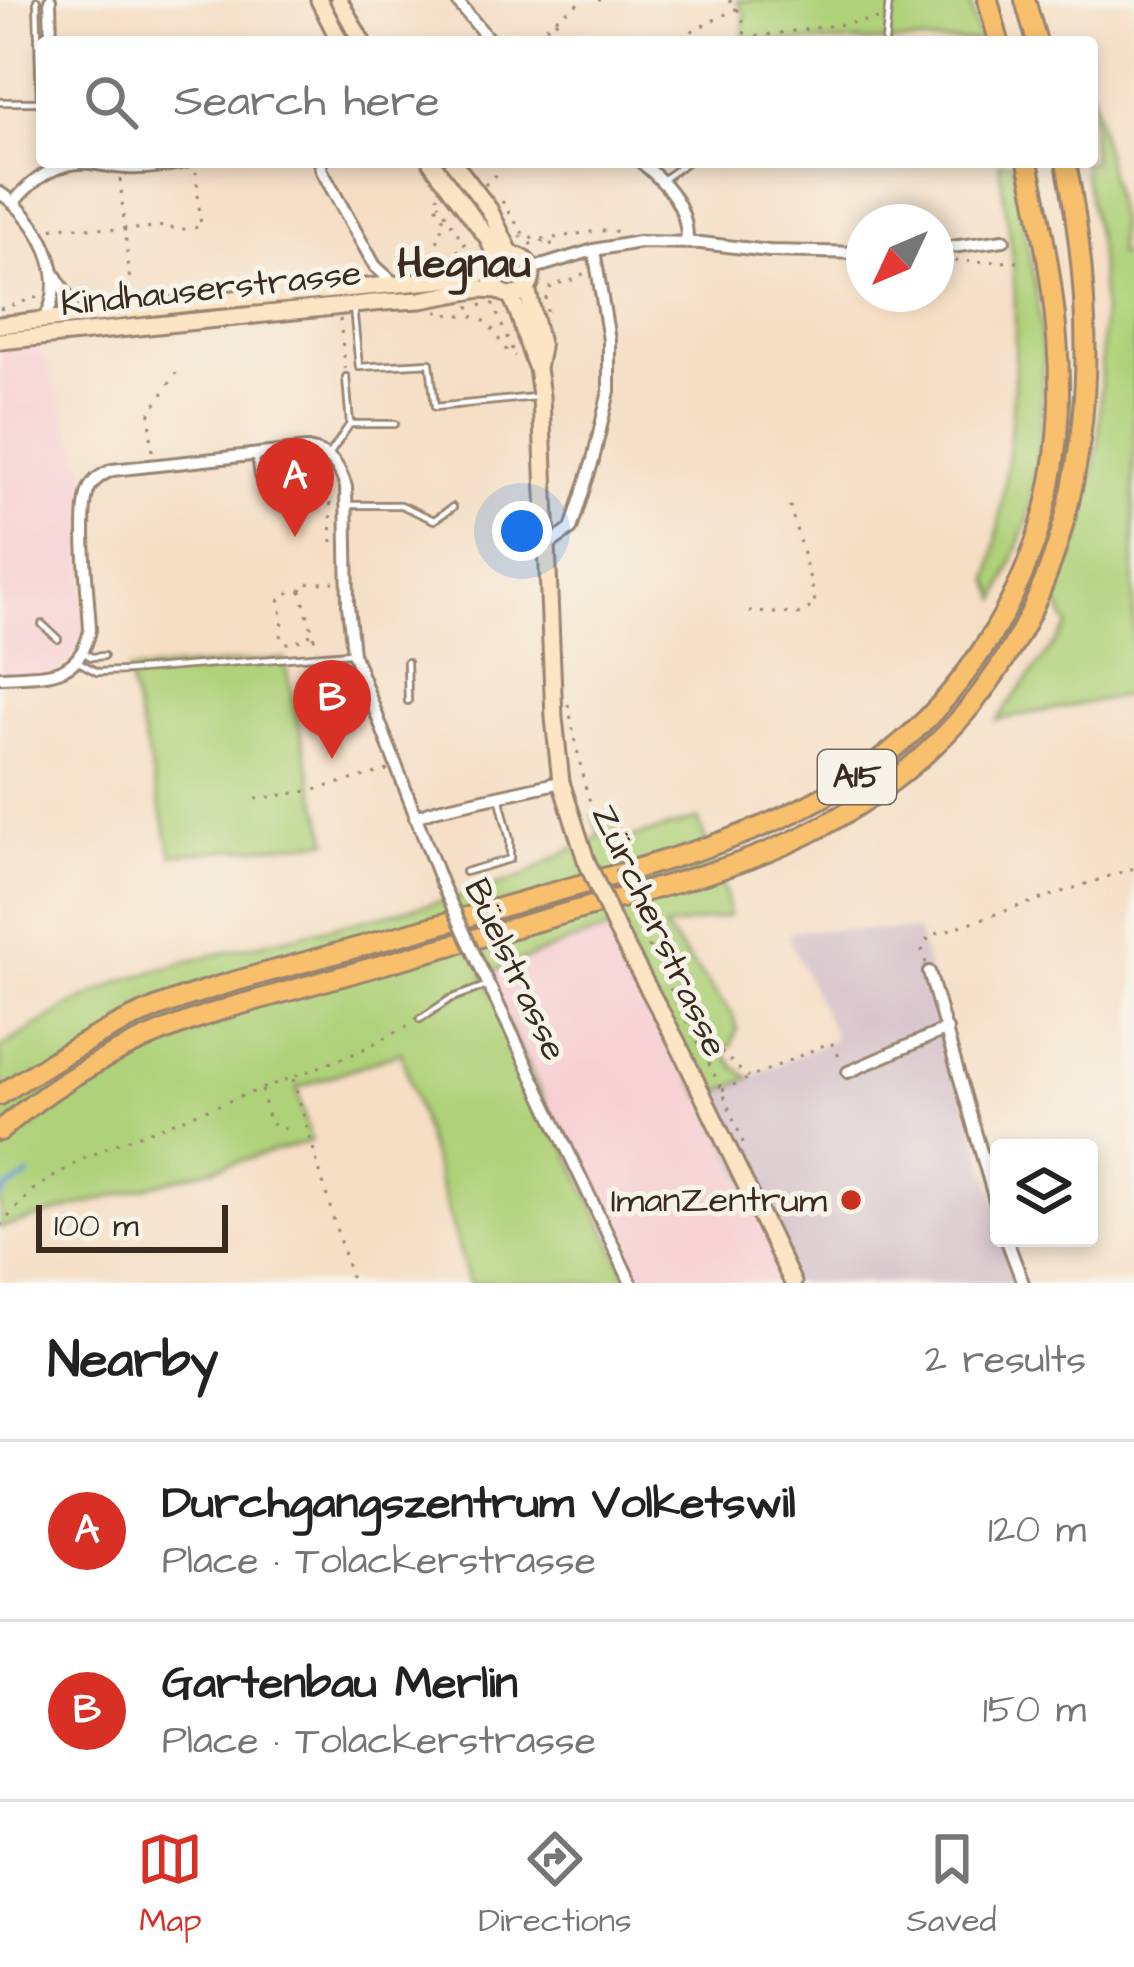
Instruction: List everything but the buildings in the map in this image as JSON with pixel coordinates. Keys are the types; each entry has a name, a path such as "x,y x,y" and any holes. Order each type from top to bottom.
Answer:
{"highway":[{"path":"988,0 997,36"},
{"path":"1024,0 1035,36"},
{"name":"A15","path":"0,1097 112,1027 194,994 663,862 761,829 839,789 909,736 956,686 996,628 1027,566 1047,500 1060,415 1059,346 1029,168"},
{"name":"A15","path":"0,1131 81,1070 140,1040 228,1008 757,856 838,817 921,757 980,694 1013,645 1052,565 1069,512 1082,439 1086,360 1082,273 1067,168"}],"main road":[{"path":"319,0 337,36"},
{"path":"338,0 359,36"},
{"path":"435,168 502,261"},
{"path":"458,168 489,208 502,261 493,278 501,296 522,292 531,269 524,259 502,261"},
{"name":"Kindhauserstrasse","path":"0,325 190,303 350,304 396,285 473,277 502,261"},
{"name":"Zürcherstrasse","path":"527,288 541,348 537,368"},
{"name":"Kindhauserstrasse","path":"0,341 421,300 481,289 501,296"},
{"name":"Zürcherstrasse","path":"501,296 522,317 541,396 552,692 562,782 586,860 616,928 793,1283"}],"street":[{"path":"50,0 51,36"},
{"path":"456,0 486,36"},
{"path":"14,202 28,184 54,168"},
{"path":"321,168 375,266 396,285"},
{"path":"648,168 685,214 687,242"},
{"path":"0,193 14,202 39,235 66,293 67,318 57,335"},
{"path":"954,247 1004,240"},
{"path":"531,269 629,243 846,253"},
{"path":"547,546 571,529 607,406 609,340 594,255"},
{"path":"350,304 375,266"},
{"path":"44,320 52,302 53,272"},
{"path":"0,677 52,674 66,670 80,656 90,630 83,512 89,489 98,478 112,470 255,454 307,449 328,455"},
{"name":"Büelstrasse","path":"328,455 341,470 346,487 341,582 353,653 395,768 441,882 631,1283"},
{"path":"415,817 562,782"},
{"path":"929,972 990,1182"},
{"path":"848,1072 947,1029"},
{"path":"1009,1247 1022,1283"}],"lane":[{"path":"38,0 39,36"},
{"path":"887,36 889,0"},
{"path":"0,102 36,102"},
{"path":"662,180 679,168"},
{"path":"350,304 359,367 430,363 435,406 541,396"},
{"path":"328,455 350,424 346,377"},
{"path":"350,424 395,424"},
{"path":"255,454 259,482 298,481"},
{"path":"346,505 401,505 434,520 453,507"},
{"path":"42,624 58,639"},
{"path":"80,656 97,672 353,653"},
{"path":"80,656 104,656"},
{"path":"407,662 408,701"},
{"path":"465,872 510,859 499,796"},
{"path":"420,1019 486,980"}],"path":[{"path":"566,0 572,8"},
{"path":"535,36 583,0"},
{"path":"729,0 738,8 745,36"},
{"path":"682,36 738,8"},
{"path":"770,36 889,18"},
{"path":"555,20 569,36"},
{"path":"118,168 131,293"},
{"path":"39,235 60,226 201,227 196,168"},
{"path":"494,176 501,170"},
{"path":"418,268 433,257 444,220 436,205 438,186"},
{"path":"495,198 502,200 525,237 550,240"},
{"path":"438,201 466,247"},
{"path":"524,242 613,230 629,234 629,243"},
{"path":"573,267 594,255"},
{"path":"549,310 546,295 552,285 577,279 594,255"},
{"path":"954,261 1026,262"},
{"path":"0,309 39,297 41,284"},
{"path":"543,319 538,294 545,284"},
{"path":"436,309 440,314 479,317 507,354 515,356 501,296"},
{"path":"346,377 350,304"},
{"path":"154,465 150,413 176,373"},
{"path":"298,481 298,486 325,487 330,493 332,542"},
{"path":"749,611 798,614 815,605 789,503"},
{"path":"317,656 303,584 341,582"},
{"path":"301,592 283,595 279,602 284,622 281,638 289,645 311,634"},
{"name":"Zürcherstrasse","path":"568,706 601,836 743,1144"},
{"path":"256,800 395,768"},
{"path":"929,972 922,950 936,934 1134,868"},
{"path":"0,1226 32,1190 80,1160 356,1053 420,1019"},
{"path":"694,1036 700,1033 719,1047 750,1078"},
{"path":"722,1090 831,1042 848,1072"},
{"path":"293,1077 352,1283"},
{"path":"262,1088 269,1123 288,1130"}],"shaded area":[{"path":"31,322 92,483 84,512 86,647 53,674 0,677 0,325"},
{"path":"616,928 793,1283 631,1283 484,975"},
{"path":"794,930 917,930 990,1182 990,1247 1009,1247 1023,1283 793,1283 703,1098 831,1041 834,1034 788,937"}],"green space":[{"path":"737,0 969,0 978,36 743,36 745,14"},
{"path":"1098,119 1119,222 1118,255 1134,252 1134,694 997,720 1068,626 1055,599 1082,529 1099,437 1103,310 1098,244 1083,168 1098,168"},
{"path":"1000,168 1013,168 1044,357 1028,520 998,599 990,580 1014,383 1013,264"},
{"path":"284,659 329,841 172,855 127,671"},
{"path":"593,814 613,815 624,840 698,819 729,916 664,928 733,1016 737,1030 731,1046 720,1048 750,1078 703,1098 616,928 484,975 631,1283 469,1283 401,1052 297,1088 311,1141 0,1228 0,1048 124,980 464,896 523,877 600,836"}],"waterway":[{"path":"0,1198 29,1176"}],"place":[{"name":"Durchgangszentrum Volketswil","path":"295,537"},
{"name":"Gartenbau Merlin","path":"332,759"},
{"name":"ImanZentrum","path":"851,1200"}],"district":[{"name":"Hegnau","path":"464,265"}]}
